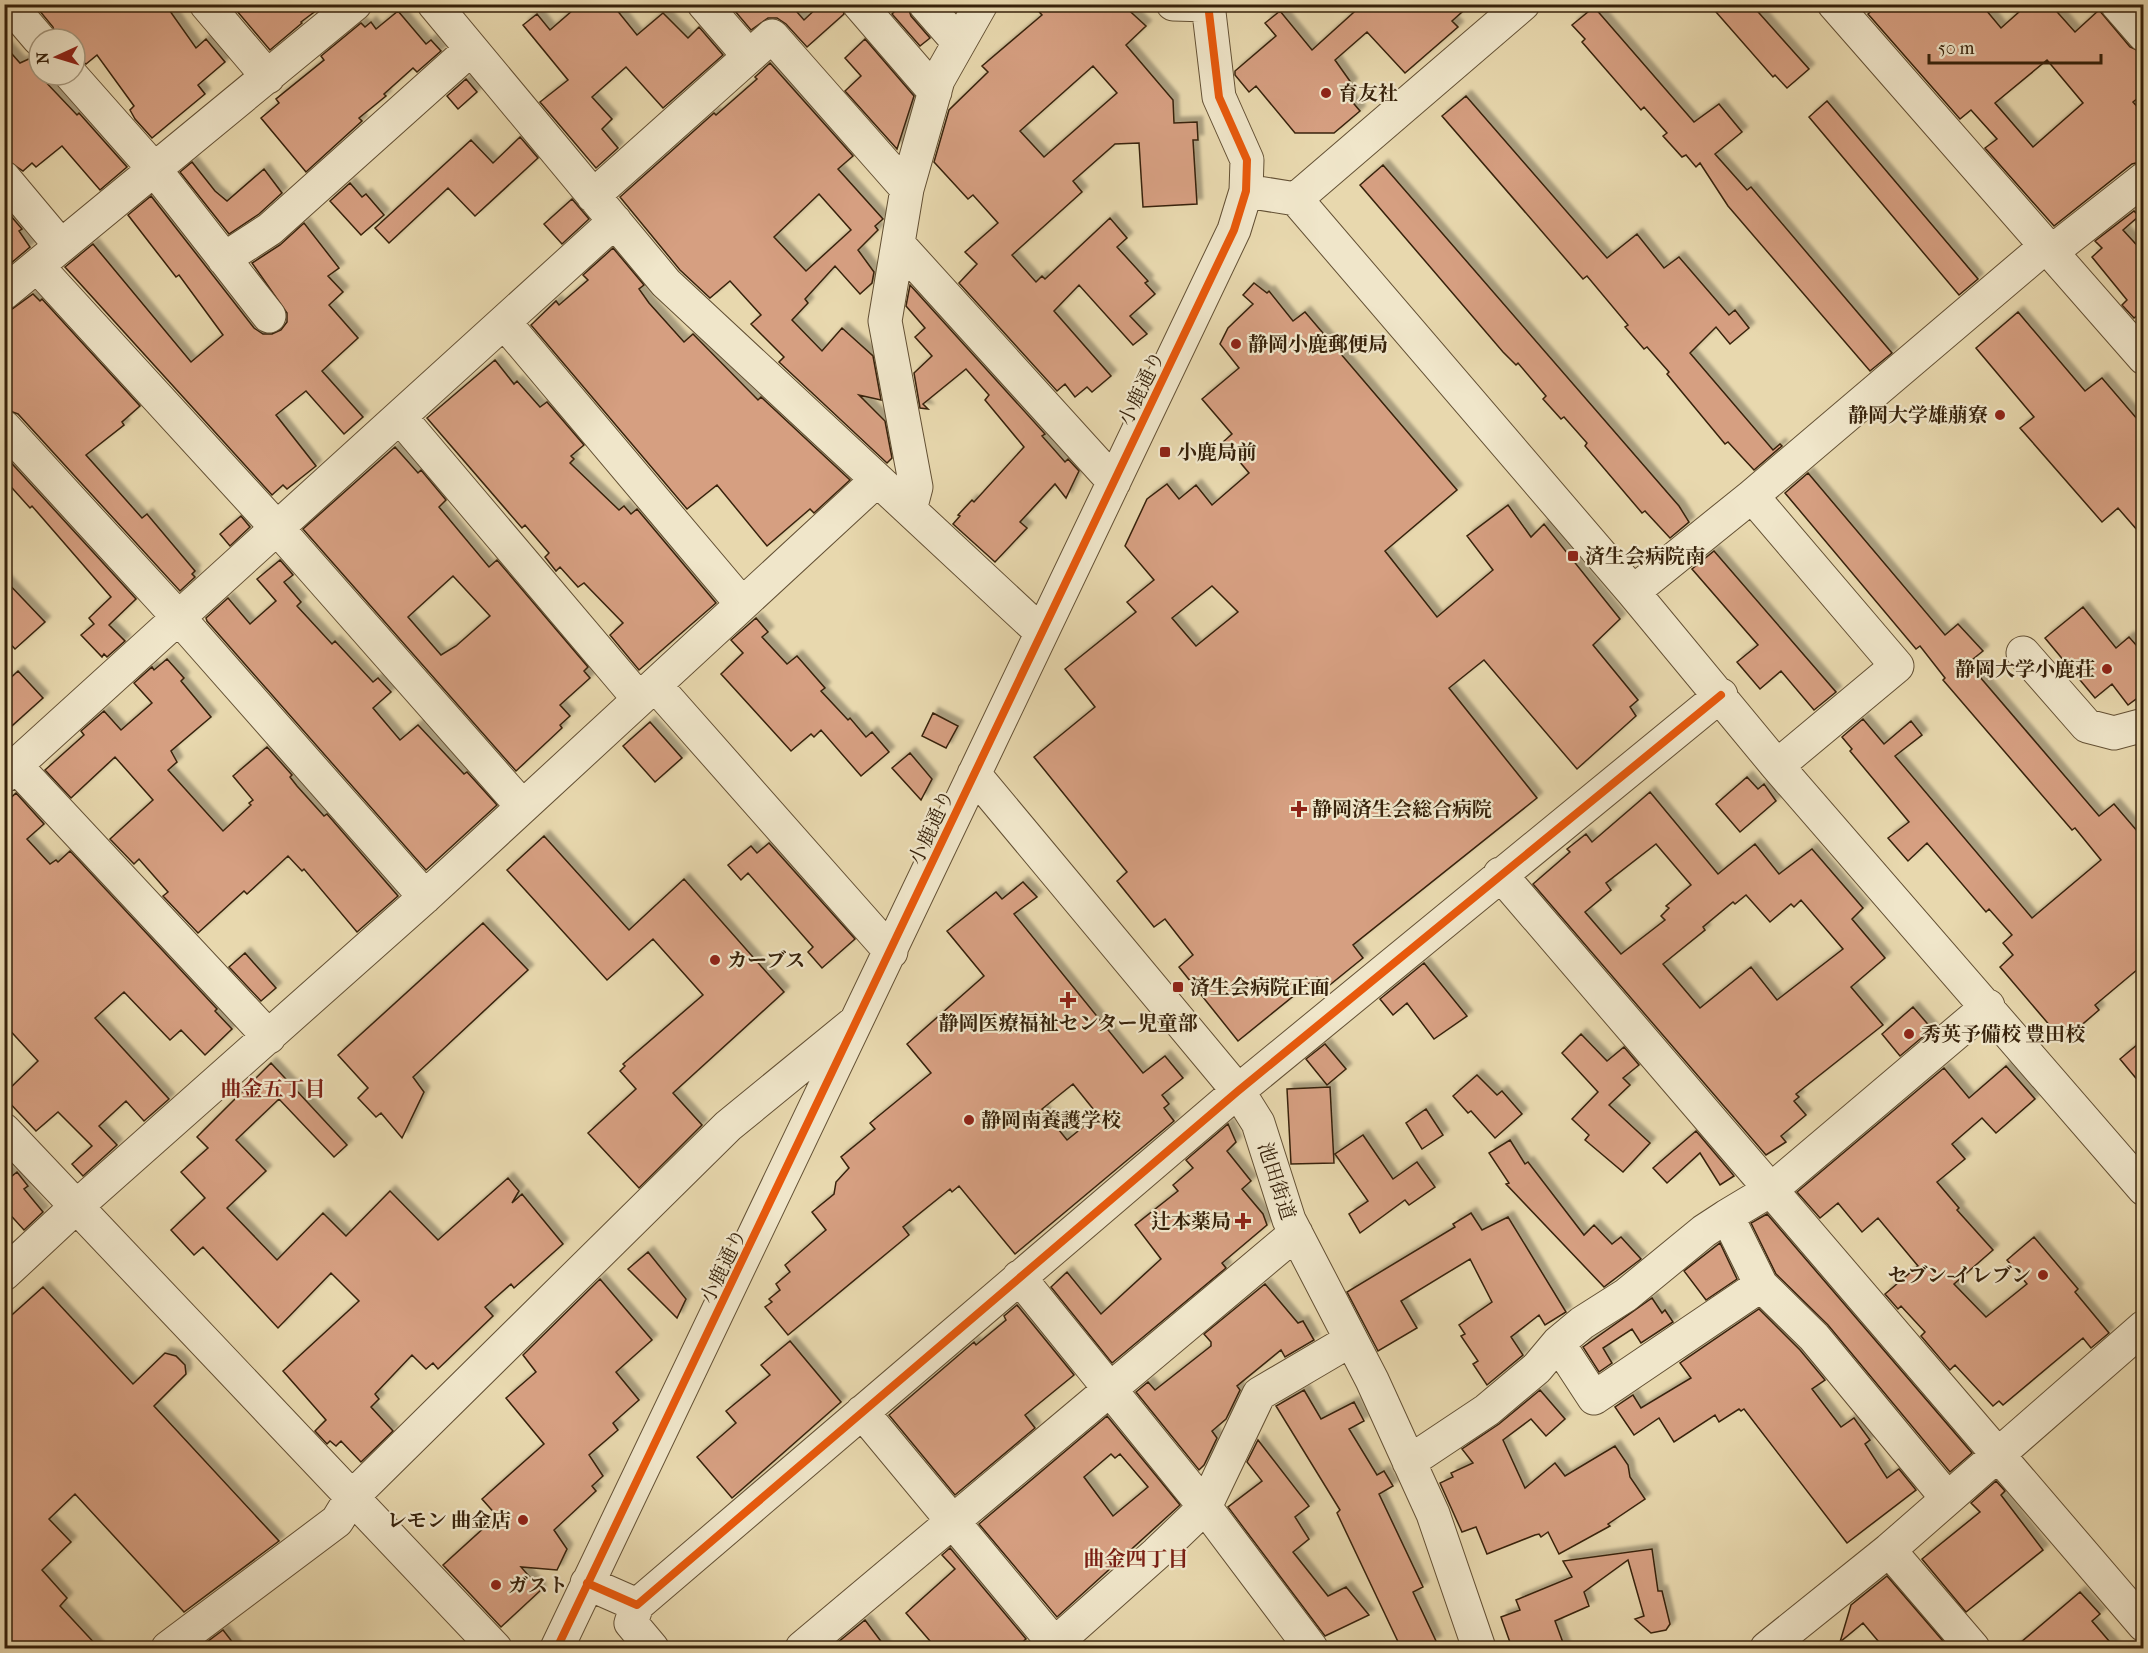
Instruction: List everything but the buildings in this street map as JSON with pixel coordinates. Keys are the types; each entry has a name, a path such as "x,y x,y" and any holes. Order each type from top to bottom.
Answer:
{"street":[{"path":"9,4 29,27"},
{"path":"206,4 267,77"},
{"path":"4,293 355,4"},
{"path":"434,4 666,283 1041,632"},
{"path":"704,4 748,55"},
{"path":"859,4 936,92"},
{"path":"925,4 959,42"},
{"path":"910,510 916,487 885,321 907,189 939,80 981,4"},
{"path":"1173,4 1208,5"},
{"path":"1296,199 1523,4"},
{"path":"1834,4 2144,358"},
{"path":"2116,4 2144,35"},
{"name":"小鹿通り","path":"557,1648 860,1018 1041,632 1234,230 1246,191 1247,159 1219,97 1208,5"},
{"path":"593,196 748,55 772,36 907,189"},
{"path":"224,259 270,229 471,49"},
{"path":"81,87 154,170 268,316"},
{"path":"4,178 49,256 277,528 522,806"},
{"path":"1634,592 2048,250 2144,179"},
{"path":"1246,191 1296,199 1634,592 1721,695 1777,766 1988,1006 2144,1189"},
{"path":"269,1037 10,771 615,221"},
{"path":"899,245 1114,482"},
{"path":"504,322 742,604"},
{"path":"400,417 647,692 891,952"},
{"path":"4,427 178,618 425,897"},
{"path":"4,1274 77,1206 425,897 877,480"},
{"path":"1752,496 1897,666 1777,766"},
{"path":"2023,653 2087,726 2114,733 2144,725"},
{"path":"652,1648 631,1623 637,1605 1238,1091 1721,695"},
{"name":"池田街道","path":"974,774 1238,1091 1258,1123 1289,1220 1351,1340 1433,1514 1479,1648"},
{"path":"1500,874 2144,1625"},
{"path":"1409,1462 1487,1410 1537,1368 1558,1343 1582,1323 1626,1296 1704,1231 1772,1189 1988,1006"},
{"path":"168,1648 338,1521 351,1498 728,1126 860,1018"},
{"path":"4,1130 495,1648"},
{"path":"1726,1216 1761,1285 1814,1337 1947,1498"},
{"path":"802,1648 954,1523 1296,1233"},
{"path":"1019,1277 1205,1507 1311,1648"},
{"path":"1558,1343 1594,1398 1761,1285"},
{"path":"1780,1644 2144,1327"},
{"path":"862,1412 1054,1647 1205,1507 1259,1394 1351,1340"},
{"path":"1889,1550 1973,1648"},
{"path":"587,1583 637,1605"}],"cycle path":[{"path":"557,1648 1234,230 1246,191 1247,160 1219,97 1208,4"},
{"path":"587,1583 637,1605 1238,1091 1721,695"}],"place":[{"name":"育友社","path":"1326,93"},
{"name":"静岡小鹿郵便局","path":"1236,344"},
{"name":"静岡大学雄萠寮","path":"2000,415"},
{"name":"小鹿局前","path":"1165,452"},
{"name":"済生会病院南","path":"1573,556"},
{"name":"静岡大学小鹿荘","path":"2107,669"},
{"name":"静岡済生会総合病院","path":"1299,809"},
{"name":"カーブス","path":"715,960"},
{"name":"済生会病院正面","path":"1178,987"},
{"name":"静岡医療福祉センター児童部","path":"1068,1000"},
{"name":"秀英予備校 豊田校","path":"1909,1034"},
{"name":"静岡南養護学校","path":"969,1120"},
{"name":"辻本薬局","path":"1243,1221"},
{"name":"セブン-イレブン","path":"2043,1275"},
{"name":"レモン 曲金店","path":"523,1520"},
{"name":"ガスト","path":"496,1585"}],"district":[{"name":"曲金五丁目","path":"273,1089"},
{"name":"曲金四丁目","path":"1136,1559"}]}
